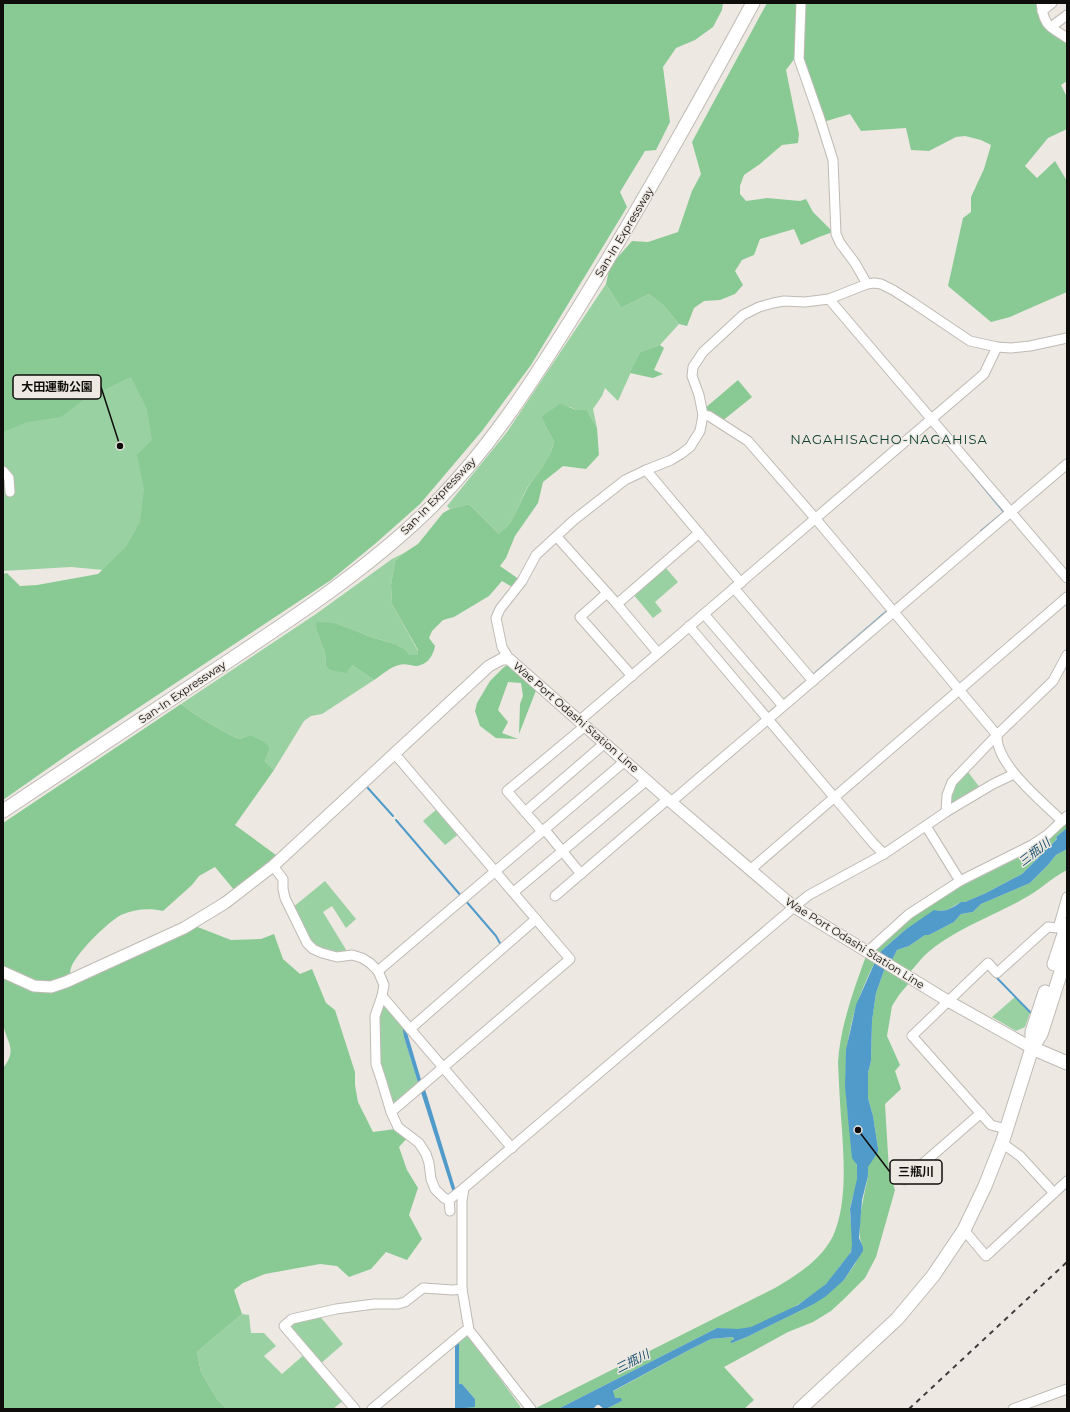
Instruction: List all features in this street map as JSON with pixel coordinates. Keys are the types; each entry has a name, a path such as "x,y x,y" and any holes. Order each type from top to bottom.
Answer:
{"highway":[{"name":"San-In Expressway","path":"3,811 267,635 348,579 395,541 458,479 488,443 518,402 599,275 682,133 753,3"},
{"path":"1032,1048 1032,1032 1067,925"},
{"path":"800,1409 897,1318 933,1276 964,1230 985,1186 1002,1143 1032,1048 1041,1034 1067,953"},
{"path":"1032,1048 1067,1063"}],"main road":[{"name":"Wae Port Odashi Station Line","path":"3,972 34,986 51,987 66,982 195,922 225,903 273,866 489,666 502,659 510,659 669,800 794,907 948,1001 1032,1048"}],"street":[{"path":"801,3 799,59 833,160 836,234 840,243 855,263 867,284"},
{"path":"1052,3 1041,7 1042,16 1046,23 1067,38"},
{"path":"1051,27 1067,15"},
{"path":"510,659 502,647 496,618 500,609 522,581 536,555 574,520 625,480 682,454 690,447 700,431 703,415 699,395 692,376 693,367 703,352 743,316 759,307 784,301 805,302 829,299 867,284 874,283 881,284 893,290 970,341 997,347 1020,348 1067,338"},
{"path":"829,299 1067,578"},
{"path":"581,874 545,830 540,829 506,791 658,653 984,374 997,347"},
{"path":"703,415 709,416 748,441 815,518 997,735 997,742 1001,753 1014,774 1065,818 1047,835 960,881 909,914 870,953"},
{"path":"555,896 768,719 1067,464"},
{"path":"646,470 699,533 737,585 813,680"},
{"path":"3,471 9,478 10,492"},
{"path":"617,604 699,533"},
{"path":"557,537 617,604 658,653"},
{"path":"607,594 580,617 632,676"},
{"path":"750,870 1067,597"},
{"path":"704,614 783,706"},
{"path":"689,626 873,844 884,854"},
{"path":"946,812 946,795 952,782 997,735 1053,681 1067,655"},
{"path":"525,812 605,743"},
{"path":"391,1112 570,959 394,753"},
{"path":"378,971 625,761"},
{"path":"449,1200 809,895 884,854 946,812 993,784 1014,774"},
{"path":"515,891 564,852 647,780"},
{"path":"926,826 960,881"},
{"path":"273,866 283,879 285,898 308,943 313,949 337,957 352,955 362,958 378,971 384,985 375,1016 376,1064 391,1112 398,1127 419,1143 426,1154 431,1179 435,1189 444,1198 449,1200"},
{"path":"1006,1129 991,1125 912,1036 988,963 997,973 1048,927 1058,928 1067,897"},
{"path":"410,1029 536,919"},
{"path":"382,996 512,1148"},
{"path":"904,1180 981,1113"},
{"path":"1002,1143 1020,1156 1054,1192"},
{"path":"964,1230 986,1256 1067,1181"},
{"path":"464,1188 462,1201 458,1289 469,1330 530,1409"},
{"path":"449,1200 450,1211"},
{"path":"355,1409 284,1326 292,1319 336,1309 374,1304 398,1304 405,1302 423,1288 458,1289"},
{"path":"372,1409 465,1331 469,1330"},
{"path":"1013,1409 1067,1390"}],"green space":[{"path":"3,3 723,3 722,10 713,27 695,40 676,48 663,67 670,122 656,150 645,151 620,192 627,207 531,365 482,431 420,504 331,580 70,753 3,800 3,574 7,573 20,586 37,585 98,574 126,547 140,522 144,489 137,455 152,440 147,409 131,377 86,398 61,417 28,422 3,432"},
{"path":"767,3 799,3 798,54 786,70 799,134 798,143 782,145 760,164 744,175 740,186 740,194 746,201 767,198 800,201 806,199 813,212 833,232 801,245 794,229 760,239 754,255 742,260 735,271 743,285 735,294 720,300 704,301 694,308 687,326 679,324 664,306 649,294 621,308 606,284 610,266 632,241 648,242 678,232 692,191 701,174 692,142"},
{"path":"804,3 1038,3 1067,42 1067,81 1061,85 1067,97 1067,129 1048,138 1025,166 1037,178 1055,161 1067,181 1067,292 1010,317 991,322 948,286 963,218 971,212 971,197 984,169 991,145 981,140 965,136 956,137 929,151 911,150 906,128 861,131 850,114 823,122 801,59"},
{"path":"606,284 621,308 649,294 664,306 679,324 660,345 640,352 618,401 605,388 602,396 593,409 597,428 587,410 577,410 570,407 541,417 554,442 550,455 547,462 527,488 511,521 500,535 469,504 450,509 447,506 507,432"},
{"path":"660,345 664,348 654,370 663,374 653,378 630,373 640,352"},
{"path":"244,353 114,571 71,567 3,571 3,400"},
{"path":"738,380 752,397 721,422 707,413 704,409"},
{"path":"560,404 577,410 587,410 597,428 599,455 586,469 563,466 543,482 538,503 515,536 506,558 500,566 520,580 514,588 502,581 489,596 454,617 443,620 432,631 429,638 435,646 433,653 427,661 421,665 401,664 389,669 374,680 352,665 346,673 330,670 326,665 325,653 317,632 316,622 335,623 371,637 395,644 405,649 409,655 417,655 418,650 392,604 391,585 395,561 418,544 443,513 450,509 469,504 499,534 504,530 511,521 532,481 544,466 552,450 554,442 541,417"},
{"path":"404,553 395,561 391,585 392,604 418,651 417,656 409,656 405,649 395,644 371,637 335,623 317,632 325,653 326,665 352,665 374,680 322,714 311,716 304,721 274,770 265,761 270,748 250,735 239,739 202,719 181,704 316,614 392,559"},
{"path":"665,567 678,582 655,602 662,611 653,618 633,594"},
{"path":"509,664 537,688 519,734 520,704 523,696 521,683 508,682 498,710 508,722 502,733 518,739 496,738 480,726 475,711 477,703 490,681"},
{"path":"181,704 202,719 239,739 250,735 264,742 270,748 265,761 274,770 235,825 276,855 277,858 235,891 215,867 199,876 192,885 163,911 131,911 121,915 101,931 85,947 71,968 70,977 42,984 3,969 3,823"},
{"path":"968,772 981,789 949,808 951,788"},
{"path":"437,809 460,833 445,845 423,821"},
{"path":"1067,818 1067,828 1056,837 1057,839 1022,874 986,893 965,902 961,902 947,910 939,911 905,930 879,953 874,950 893,930"},
{"path":"1067,849 1067,870 1029,896 947,939 924,956 910,972 892,960 897,950 909,946 925,935 929,935 954,922 961,914 973,912 981,904 1030,883 1056,855"},
{"path":"325,881 356,919 346,928 332,906 323,912 348,953 333,953 312,946 292,908"},
{"path":"195,926 231,940 261,939 274,934 283,959 300,974 312,969 326,1003 335,1010 355,1072 355,1085 358,1102 373,1132 395,1129 408,1137 399,1147 407,1170 418,1188 409,1215 422,1239 407,1260 386,1252 371,1269 349,1277 337,1266 320,1264 265,1274 243,1283 234,1290 242,1314 197,1352 201,1372 217,1399 227,1409 3,1409 3,1068 8,1061 11,1050 3,1022 3,976 37,990"},
{"path":"866,956 875,962 861,993 851,1024 846,1063 849,1122 858,1173 850,1209 853,1241 848,1257 831,1279 812,1296 769,1321 747,1329 734,1330 717,1328 558,1409 534,1409 775,1288 808,1266 828,1245 833,1236 841,1211 844,1183 838,1062 839,1049 848,1008"},
{"path":"885,968 909,983 892,1006 887,1036 900,1065 895,1071 901,1089 885,1104 889,1171 895,1190 876,1257 865,1278 831,1311 813,1322 788,1332 724,1367 754,1400 744,1409 608,1409 622,1401 615,1398 612,1392 689,1350 711,1339 734,1337 732,1343 812,1305 844,1280 855,1264 863,1247 860,1222 868,1167 878,1148 873,1116 868,1098 868,1073 871,1061 872,1021 876,993"},
{"path":"1015,997 1030,1013 1025,1027 1016,1031 992,1017"},
{"path":"384,1002 405,1026 404,1037 419,1086 392,1107 380,1063 379,1016"},
{"path":"242,1314 249,1315 251,1333 264,1333 276,1346 264,1356 282,1374 306,1353 344,1400 333,1409 227,1409 217,1399 201,1372 197,1352"},
{"path":"318,1314 343,1344 319,1365 287,1325"},
{"path":"469,1336 521,1409 466,1409 475,1399 462,1384 459,1384 459,1340"}],"water":[{"path":"1067,828 1067,849 1056,855 1030,883 981,904 973,912 961,914 954,922 929,935 925,935 909,946 897,950 892,960 879,953 905,930 934,910 947,910 961,902 965,902 986,893 1022,874 1057,839 1056,837"},
{"path":"875,962 885,968 876,993 872,1021 871,1061 868,1073 868,1098 873,1116 878,1152 868,1167 868,1176 862,1200 859,1238 863,1251 844,1280 825,1297 812,1305 749,1336 732,1343 730,1342 734,1339 733,1337 711,1339 613,1391 615,1398 621,1398 622,1401 608,1409 604,1409 597,1405 593,1409 558,1409 717,1328 738,1329 751,1327 798,1305 826,1284 851,1252 850,1209 857,1179 857,1165 852,1158 848,1118 845,1086 846,1050 856,1005"},
{"path":"405,1026 422,1083 419,1086 404,1037 403,1030"},
{"path":"424,1086 456,1191 453,1193 420,1089"},
{"path":"455,1340 459,1340 459,1384 462,1384 475,1399 475,1407 455,1409"}],"waterway":[{"path":"971,472 1004,512 981,531"},
{"path":"814,674 887,611"},
{"path":"367,787 393,816"},
{"path":"396,820 462,897"},
{"path":"465,900 496,936 501,945"},
{"path":"996,977 1031,1013"}],"railway":[{"path":"909,1409 1067,1262"}],"place":[{"name":"大田運動公園","path":"120,446"},
{"name":"三瓶川","path":"858,1130"}],"district":[{"name":"NAGAHISACHO-NAGAHISA","path":"889,439"}]}
